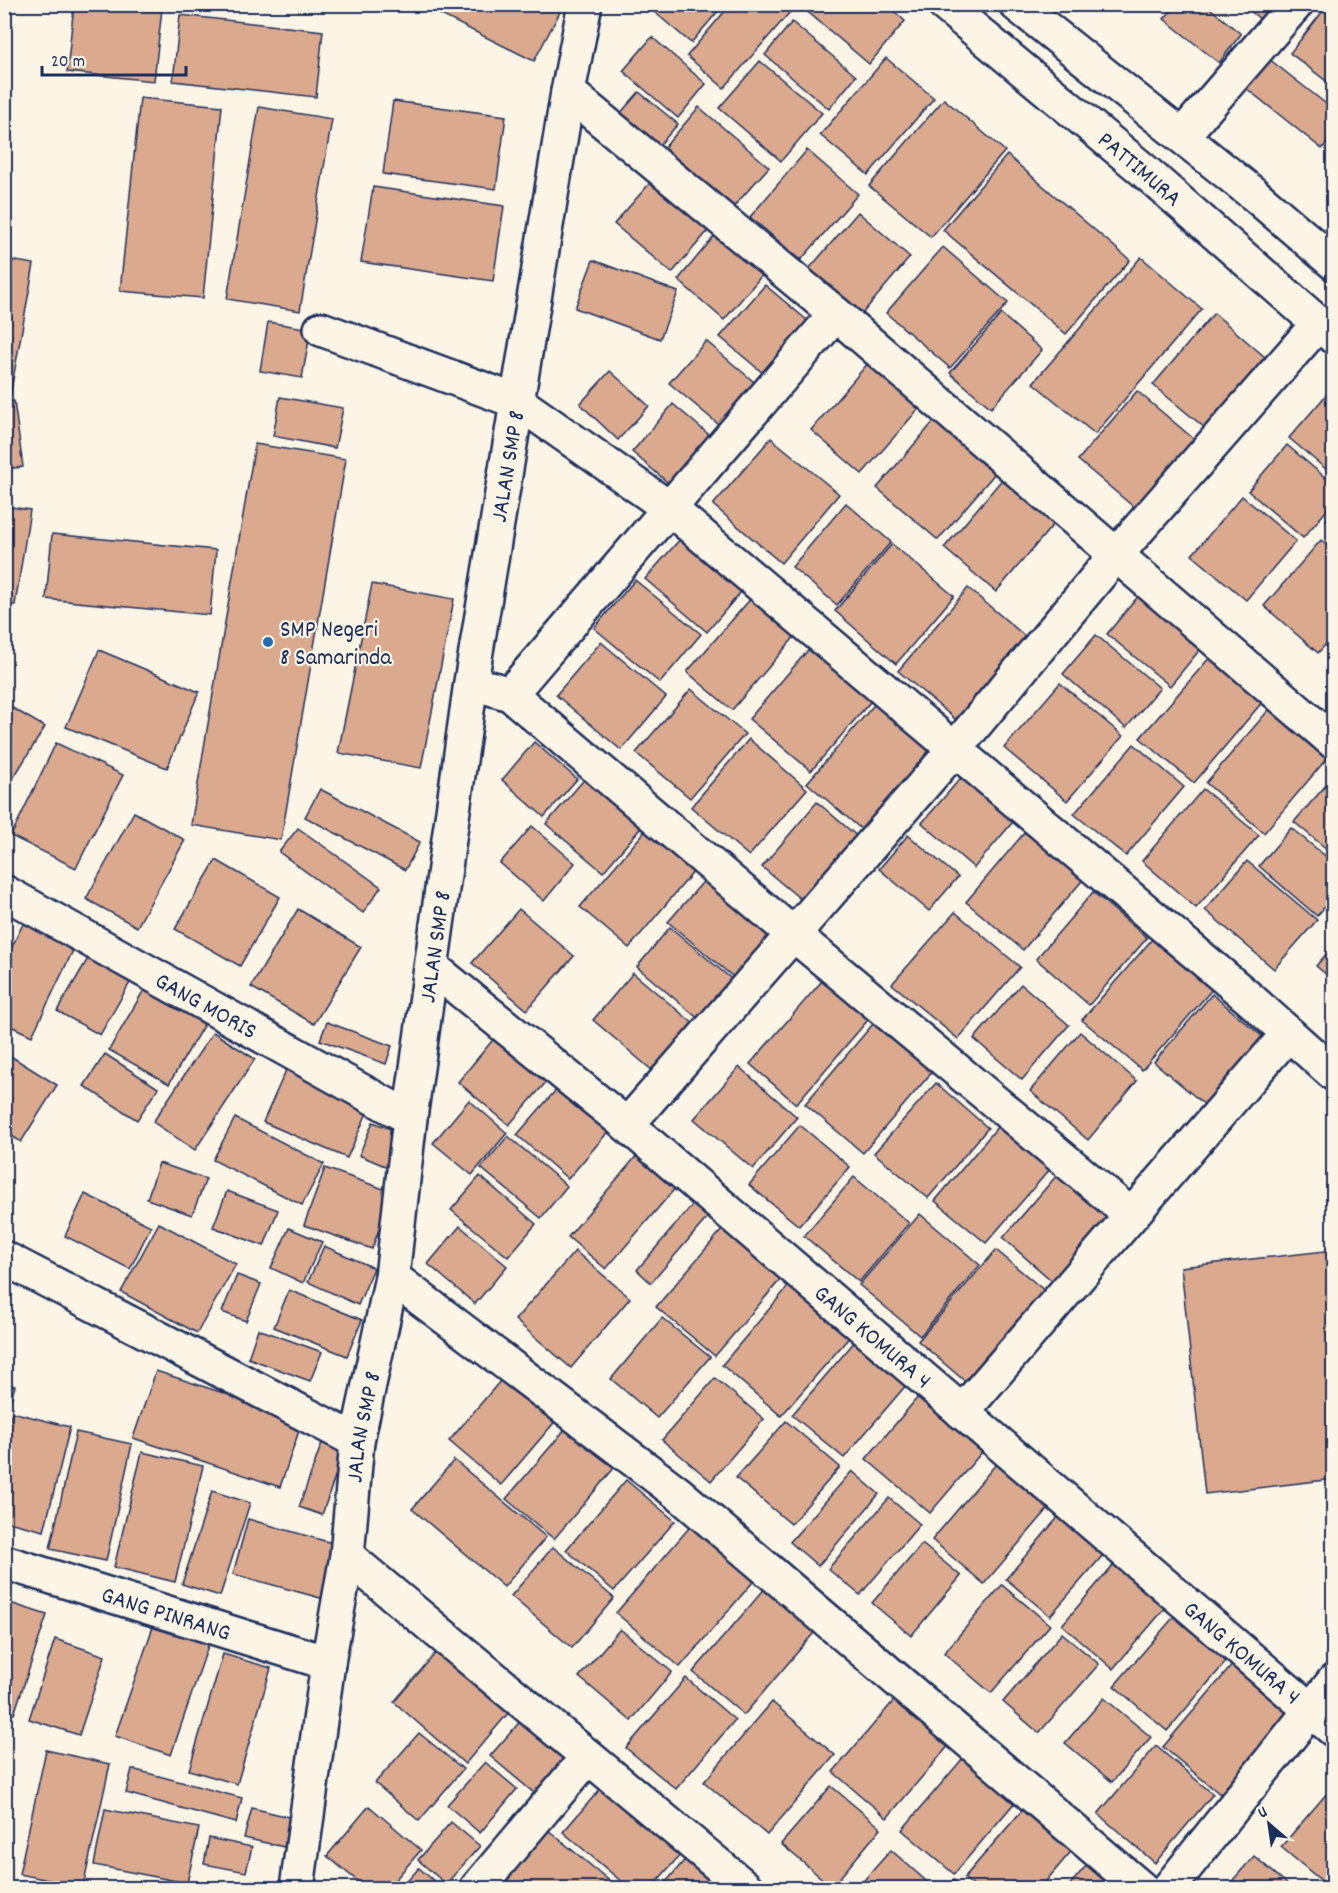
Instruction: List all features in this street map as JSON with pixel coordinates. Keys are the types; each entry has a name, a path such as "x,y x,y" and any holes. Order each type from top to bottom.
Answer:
{"street":[{"name":"JALAN SMP 8","path":"297,1888 328,1663 346,1556 357,1441 392,1277 410,1118 433,968 471,682 568,92 585,4"},
{"name":"PATTIMURA","path":"944,4 1150,176 1326,331"},
{"name":"PATTIMURA","path":"1016,4 1182,136 1334,263"},
{"path":"1182,136 1296,4"},
{"path":"568,92 836,314 1334,742"},
{"path":"510,694 836,314"},
{"path":"321,329 518,402 669,508 1334,1074"},
{"path":"627,1125 954,751 1115,556 1326,331"},
{"path":"471,682 510,694 793,934 1131,1215"},
{"name":"GANG MORIS","path":"4,892 410,1118"},
{"name":"GANG KOMURA 4","path":"433,968 627,1125 1321,1720"},
{"path":"962,1412 1288,1034"},
{"path":"4,1258 357,1441"},
{"path":"392,1277 679,1494 1141,1888"},
{"path":"346,1556 746,1888"},
{"name":"GANG PINRANG","path":"4,1562 328,1663"},
{"path":"1169,1888 1321,1720 1334,1681"},
{"path":"477,1888 588,1757"}],"building":[{"path":"74,4 118,4 162,9 154,81 67,72"},
{"path":"441,4 551,4 561,10 534,61 437,13"},
{"path":"645,4 712,4 719,10 691,43"},
{"path":"731,4 782,4 790,12 724,88 687,56"},
{"path":"804,4 886,4 905,21 869,64 802,7"},
{"path":"1177,4 1205,4 1241,34 1219,63 1164,19"},
{"path":"1242,4 1273,4 1261,20"},
{"path":"1327,6 1334,11 1334,87 1290,53"},
{"path":"180,15 323,31 316,97 173,81"},
{"path":"792,22 856,76 829,109 765,55"},
{"path":"652,37 706,84 678,118 623,71"},
{"path":"886,58 934,98 868,175 820,135"},
{"path":"1269,59 1334,110 1334,134 1322,149 1246,88"},
{"path":"760,61 822,113 781,161 719,108"},
{"path":"639,92 678,124 656,149 618,116"},
{"path":"140,98 222,106 203,298 120,291"},
{"path":"944,99 1005,151 931,237 869,186"},
{"path":"393,101 506,116 496,189 383,174"},
{"path":"259,107 332,119 300,311 227,299"},
{"path":"699,107 769,167 727,214 657,156"},
{"path":"807,150 858,194 801,260 750,217"},
{"path":"1007,155 1130,260 1066,334 943,230"},
{"path":"656,176 714,224 672,273 614,224"},
{"path":"373,187 504,206 493,281 361,262"},
{"path":"858,212 910,257 856,321 803,276"},
{"path":"721,228 768,268 724,320 678,280"},
{"path":"943,247 1008,303 950,368 886,313"},
{"path":"1141,257 1202,309 1095,434 1033,383"},
{"path":"4,259 34,264 10,396 4,395"},
{"path":"593,260 678,292 660,339 575,308"},
{"path":"765,285 814,326 770,379 720,337"},
{"path":"1214,313 1265,357 1205,428 1153,385"},
{"path":"1001,314 1042,350 991,408 950,373"},
{"path":"268,322 311,329 302,378 260,371"},
{"path":"706,341 760,387 724,429 669,383"},
{"path":"869,362 921,406 862,474 811,430"},
{"path":"610,371 649,406 618,440 580,404"},
{"path":"1334,386 1334,476 1289,438"},
{"path":"1137,391 1201,445 1142,514 1078,460"},
{"path":"280,397 343,408 335,448 273,436"},
{"path":"14,401 23,467 4,469 4,402"},
{"path":"673,404 714,439 673,487 632,452"},
{"path":"941,413 1002,465 938,540 877,488"},
{"path":"771,438 839,494 781,563 713,505"},
{"name":"SMP Negeri 8 Samarinda","path":"255,444 346,459 281,840 191,825"},
{"path":"1287,445 1334,485 1334,502 1303,538 1248,491"},
{"path":"1005,476 1057,520 996,592 944,548"},
{"path":"1242,496 1296,541 1246,600 1192,555"},
{"path":"846,503 891,542 837,605 792,567"},
{"path":"4,506 30,510 15,605 4,604"},
{"path":"1334,511 1334,526 1326,520"},
{"path":"689,529 750,581 707,632 645,579"},
{"path":"52,534 216,550 210,615 46,599"},
{"path":"1321,540 1334,551 1334,635 1318,653 1264,606"},
{"path":"892,544 954,596 896,664 835,611"},
{"path":"635,580 701,634 660,683 594,628"},
{"path":"372,584 454,599 421,768 338,753"},
{"path":"968,588 1032,642 961,724 898,671"},
{"path":"1140,594 1202,647 1170,686 1107,634"},
{"path":"753,596 797,634 732,710 687,672"},
{"path":"1096,635 1160,688 1126,728 1063,674"},
{"path":"601,642 666,697 621,750 556,695"},
{"path":"814,643 876,695 811,771 749,719"},
{"path":"99,650 199,692 167,768 66,727"},
{"path":"1211,656 1264,700 1194,783 1140,738"},
{"path":"1060,683 1123,736 1067,801 1004,748"},
{"path":"691,689 745,734 690,798 636,753"},
{"path":"879,699 940,750 868,835 807,783"},
{"path":"1278,699 1334,750 1264,833 1206,783"},
{"path":"4,703 45,727 4,793"},
{"path":"749,739 807,789 749,856 691,807"},
{"path":"534,742 577,779 544,817 502,780"},
{"path":"56,743 123,775 76,868 11,836"},
{"path":"1134,744 1184,787 1126,856 1074,814"},
{"path":"965,773 1017,817 974,868 922,823"},
{"path":"588,775 645,823 603,872 546,824"},
{"path":"1334,776 1334,855 1294,822"},
{"path":"320,789 420,842 405,870 305,817"},
{"path":"1203,789 1259,835 1196,908 1142,861"},
{"path":"817,802 865,843 810,907 762,867"},
{"path":"134,812 185,840 137,927 86,899"},
{"path":"532,826 575,863 544,901 500,863"},
{"path":"1030,826 1087,875 1023,950 966,902"},
{"path":"298,828 381,887 363,913 279,852"},
{"path":"1291,828 1334,863 1334,896 1317,916 1259,866"},
{"path":"647,829 695,870 629,948 580,907"},
{"path":"908,835 958,877 929,911 879,869"},
{"path":"216,860 280,897 240,966 175,929"},
{"path":"1247,861 1317,920 1274,969 1205,910"},
{"path":"709,875 779,934 738,981 668,922"},
{"path":"1093,892 1147,938 1089,1005 1036,959"},
{"path":"298,909 361,947 314,1024 251,987"},
{"path":"519,909 574,956 527,1010 472,963"},
{"path":"955,912 1020,967 958,1039 892,984"},
{"path":"26,918 77,942 32,1036 4,1023 4,963"},
{"path":"670,927 735,982 701,1021 637,967"},
{"path":"1155,936 1215,986 1142,1070 1082,1020"},
{"path":"1334,945 1334,981 1316,966"},
{"path":"90,955 132,979 100,1035 57,1011"},
{"path":"633,973 694,1024 654,1072 593,1020"},
{"path":"828,974 873,1014 796,1104 750,1064"},
{"path":"149,981 210,1014 169,1084 109,1050"},
{"path":"1021,984 1069,1025 1022,1080 974,1039"},
{"path":"1212,994 1269,1042 1211,1110 1154,1062"},
{"path":"327,1022 392,1046 386,1064 320,1040"},
{"path":"873,1024 932,1072 863,1153 805,1104"},
{"path":"501,1030 553,1074 509,1125 458,1082"},
{"path":"213,1032 255,1059 195,1150 153,1122"},
{"path":"1080,1032 1137,1081 1088,1140 1030,1091"},
{"path":"4,1052 57,1085 21,1142 4,1131"},
{"path":"105,1054 158,1088 137,1120 84,1086"},
{"path":"739,1067 797,1117 753,1169 694,1119"},
{"path":"287,1068 371,1104 347,1158 263,1122"},
{"path":"562,1083 613,1126 568,1179 517,1135"},
{"path":"936,1083 988,1128 928,1198 874,1153"},
{"path":"469,1100 507,1133 472,1175 433,1143"},
{"path":"235,1118 324,1164 302,1205 213,1160"},
{"path":"373,1122 406,1135 392,1169 359,1155"},
{"path":"800,1125 850,1167 799,1226 749,1185"},
{"path":"999,1125 1051,1168 986,1243 935,1201"},
{"path":"508,1136 567,1186 541,1218 481,1168"},
{"path":"644,1147 683,1179 606,1269 568,1237"},
{"path":"159,1163 206,1179 192,1215 147,1199"},
{"path":"325,1168 392,1192 372,1249 304,1225"},
{"path":"1057,1175 1114,1223 1059,1287 1003,1238"},
{"path":"480,1176 536,1224 508,1257 451,1210"},
{"path":"854,1177 909,1223 859,1282 804,1236"},
{"path":"227,1191 278,1210 264,1246 213,1227"},
{"path":"85,1194 151,1226 130,1269 65,1236"},
{"path":"699,1197 714,1210 651,1283 637,1270"},
{"path":"920,1214 980,1265 920,1336 859,1285"},
{"path":"159,1223 236,1264 197,1333 121,1292"},
{"path":"727,1224 786,1273 715,1356 656,1307"},
{"path":"460,1226 507,1266 475,1304 428,1264"},
{"path":"289,1228 322,1242 303,1283 271,1268"},
{"path":"324,1246 374,1268 358,1305 308,1282"},
{"path":"996,1250 1052,1297 974,1389 918,1341"},
{"path":"1334,1250 1334,1479 1205,1494 1181,1267"},
{"path":"575,1251 630,1298 571,1368 515,1320"},
{"path":"237,1275 261,1284 246,1321 222,1312"},
{"path":"792,1282 853,1333 781,1416 722,1365"},
{"path":"289,1290 362,1320 347,1356 274,1327"},
{"path":"662,1318 710,1357 657,1418 611,1379"},
{"path":"258,1329 322,1352 310,1381 248,1358"},
{"path":"862,1333 913,1377 844,1458 792,1415"},
{"path":"156,1371 303,1419 280,1487 133,1438"},
{"path":"506,1374 558,1418 501,1485 449,1441"},
{"path":"715,1378 764,1419 711,1481 662,1440"},
{"path":"4,1383 15,1386 4,1423"},
{"path":"918,1397 982,1452 930,1513 866,1459"},
{"path":"12,1412 70,1427 44,1531 4,1521 4,1439"},
{"path":"573,1420 620,1461 554,1539 506,1499"},
{"path":"786,1421 840,1467 791,1524 736,1478"},
{"path":"76,1432 132,1444 106,1561 50,1549"},
{"path":"324,1437 346,1444 322,1515 299,1507"},
{"path":"142,1452 203,1466 175,1582 114,1567"},
{"path":"1002,1457 1055,1501 984,1584 932,1540"},
{"path":"454,1460 546,1537 504,1587 412,1509"},
{"path":"852,1471 879,1494 818,1566 790,1542"},
{"path":"626,1480 675,1521 614,1591 566,1550"},
{"path":"212,1491 250,1503 220,1596 182,1584"},
{"path":"889,1498 920,1524 860,1595 828,1569"},
{"path":"1065,1509 1110,1547 1050,1616 1006,1579"},
{"path":"248,1519 339,1545 324,1599 233,1574"},
{"path":"695,1521 759,1575 680,1667 616,1613"},
{"path":"922,1544 961,1576 911,1636 872,1603"},
{"path":"553,1547 614,1598 572,1648 511,1596"},
{"path":"1120,1557 1172,1600 1113,1669 1062,1625"},
{"path":"768,1585 818,1628 744,1715 693,1672"},
{"path":"1002,1585 1050,1625 991,1693 944,1653"},
{"path":"7,1602 47,1615 14,1714 4,1711 4,1610"},
{"path":"1178,1612 1231,1656 1167,1731 1114,1686"},
{"path":"154,1624 209,1643 171,1755 115,1736"},
{"path":"620,1629 672,1672 631,1721 579,1677"},
{"path":"1062,1633 1099,1664 1039,1733 1003,1702"},
{"path":"55,1639 105,1656 79,1735 29,1719"},
{"path":"444,1643 515,1705 465,1764 394,1702"},
{"path":"223,1654 271,1668 237,1784 189,1770"},
{"path":"1239,1657 1296,1706 1220,1794 1163,1747"},
{"path":"686,1678 735,1720 676,1789 626,1748"},
{"path":"902,1691 956,1737 887,1818 833,1772"},
{"path":"1104,1698 1151,1737 1112,1782 1065,1743"},
{"path":"772,1702 835,1755 767,1835 704,1782"},
{"path":"524,1717 567,1754 534,1793 490,1756"},
{"path":"419,1733 463,1769 419,1821 375,1783"},
{"path":"1156,1746 1213,1794 1155,1863 1098,1814"},
{"path":"46,1750 110,1764 83,1887 19,1874"},
{"path":"969,1751 1021,1795 954,1874 902,1830"},
{"path":"485,1762 517,1789 480,1833 447,1805"},
{"path":"132,1769 242,1798 236,1823 126,1793"},
{"path":"608,1780 687,1847 651,1888 629,1888 563,1832"},
{"path":"1334,1785 1334,1888 1330,1888 1281,1847"},
{"path":"831,1786 881,1828 832,1887 781,1844"},
{"path":"1031,1800 1080,1841 1040,1888 976,1888 964,1878"},
{"path":"369,1806 421,1850 388,1888 366,1888 327,1856"},
{"path":"252,1808 297,1819 289,1848 244,1838"},
{"path":"105,1809 199,1828 187,1883 94,1865"},
{"path":"451,1822 480,1846 446,1884 418,1860"},
{"path":"542,1825 618,1888 508,1888 496,1879"},
{"path":"209,1838 252,1847 246,1872 204,1864"},
{"path":"693,1850 738,1888 661,1888"},
{"path":"891,1850 933,1887 857,1888"},
{"path":"1254,1856 1292,1888 1226,1888"},
{"path":"1091,1860 1125,1888 1067,1888"},
{"path":"419,1868 442,1888 401,1888"},
{"path":"954,1880 963,1888 947,1888"},
{"path":"193,1883 238,1888 192,1888"}],"place":[{"name":"SMP Negeri 8 Samarinda","path":"268,642"}]}
